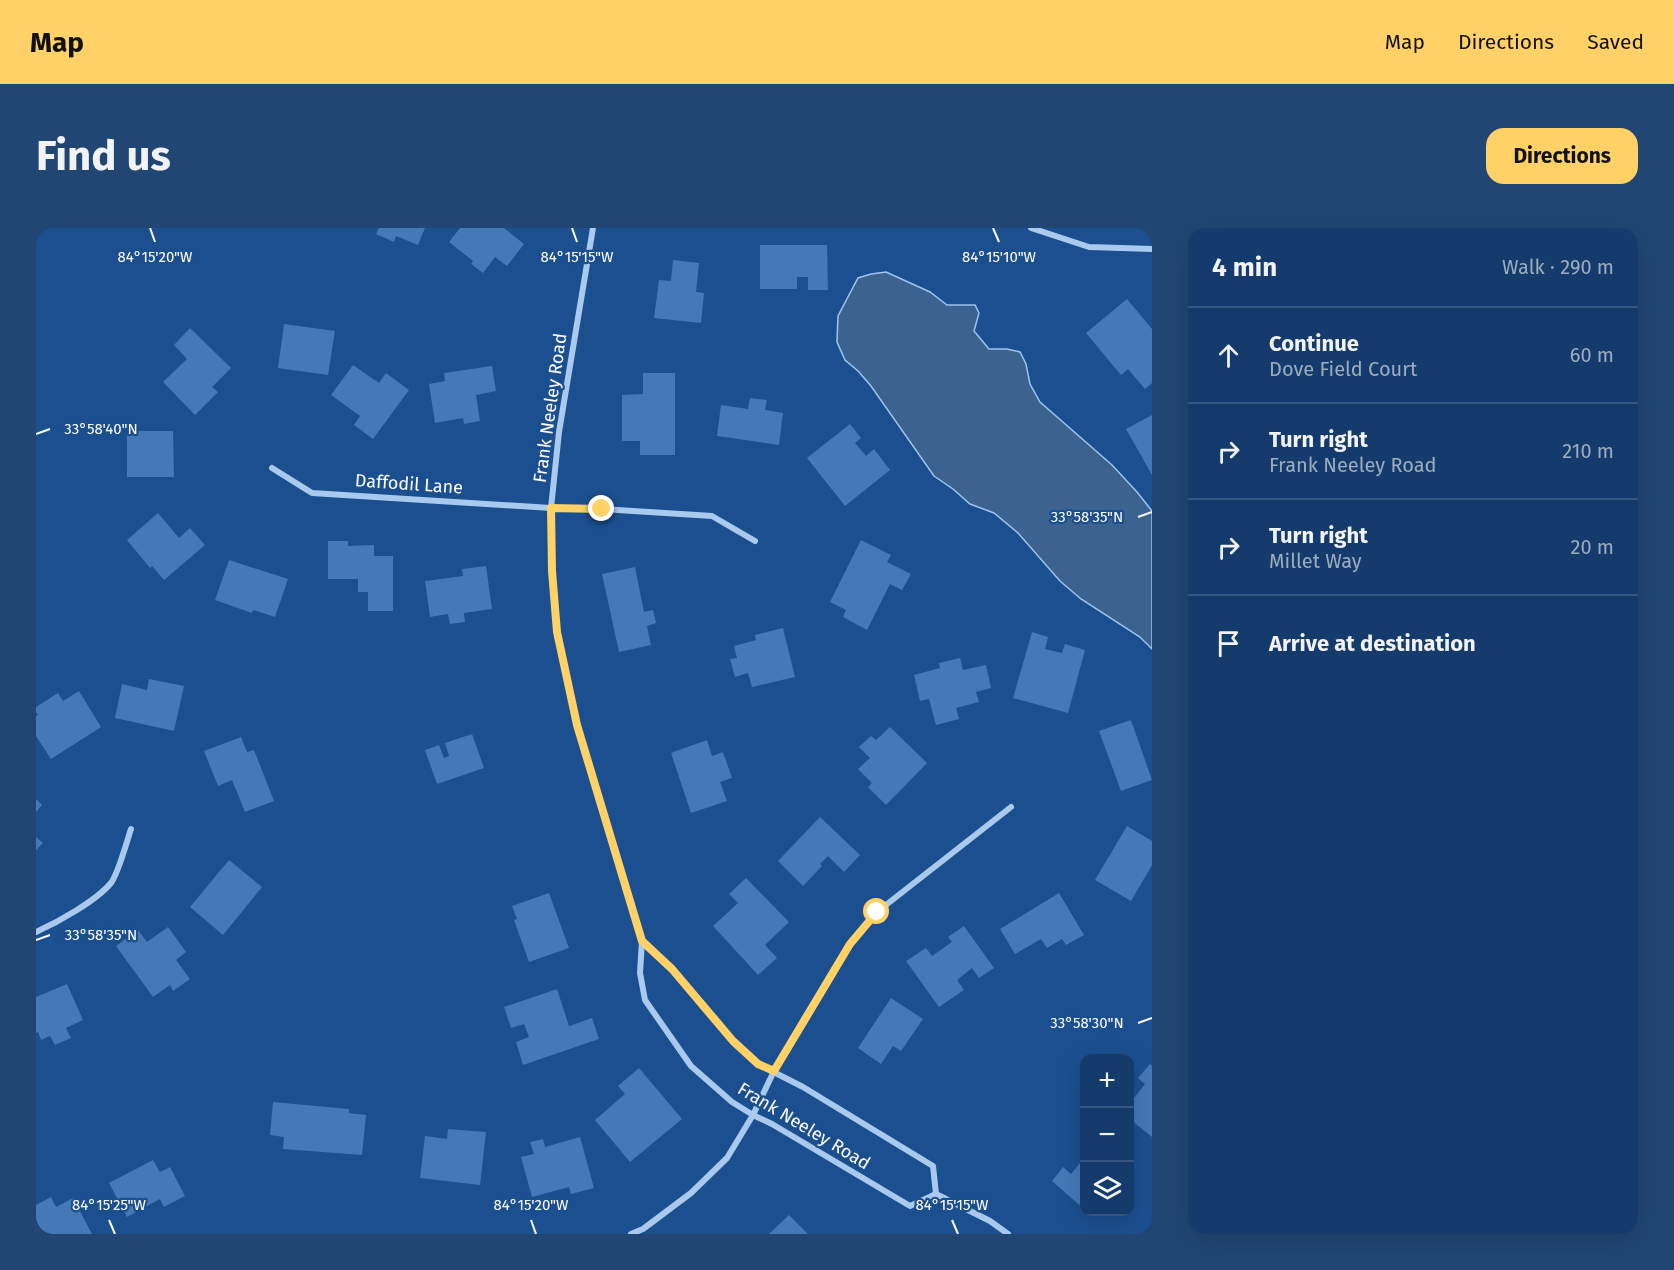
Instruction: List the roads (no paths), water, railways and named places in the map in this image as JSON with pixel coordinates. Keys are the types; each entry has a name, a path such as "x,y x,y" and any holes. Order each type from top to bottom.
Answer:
{"street":[{"name":"Frank Neeley Road","path":"593,228 559,432 551,508 552,571 557,632 577,725 642,941 640,973 645,1000 691,1066 732,1102 910,1206 936,1194 933,1166 803,1087 758,1064 733,1041 672,969 642,941"},
{"path":"1031,228 1089,247 1152,249"},
{"name":"Daffodil Lane","path":"272,468 312,493 711,516 755,541"},
{"path":"631,1234 643,1229 691,1193 728,1158 753,1116 774,1071 850,944 877,912 1011,807"},
{"path":"36,932 96,897 112,881 130,829"},
{"path":"936,1194 990,1221 1008,1234"}],"water":[{"path":"886,272 930,292 947,305 975,305 979,313 974,331 989,349 1020,352 1026,364 1030,384 1040,402 1112,465 1152,511 1152,649 1140,637 1081,599 1060,581 1018,533 994,513 970,504 934,476 871,386 845,360 837,342 838,316 858,278"}]}
